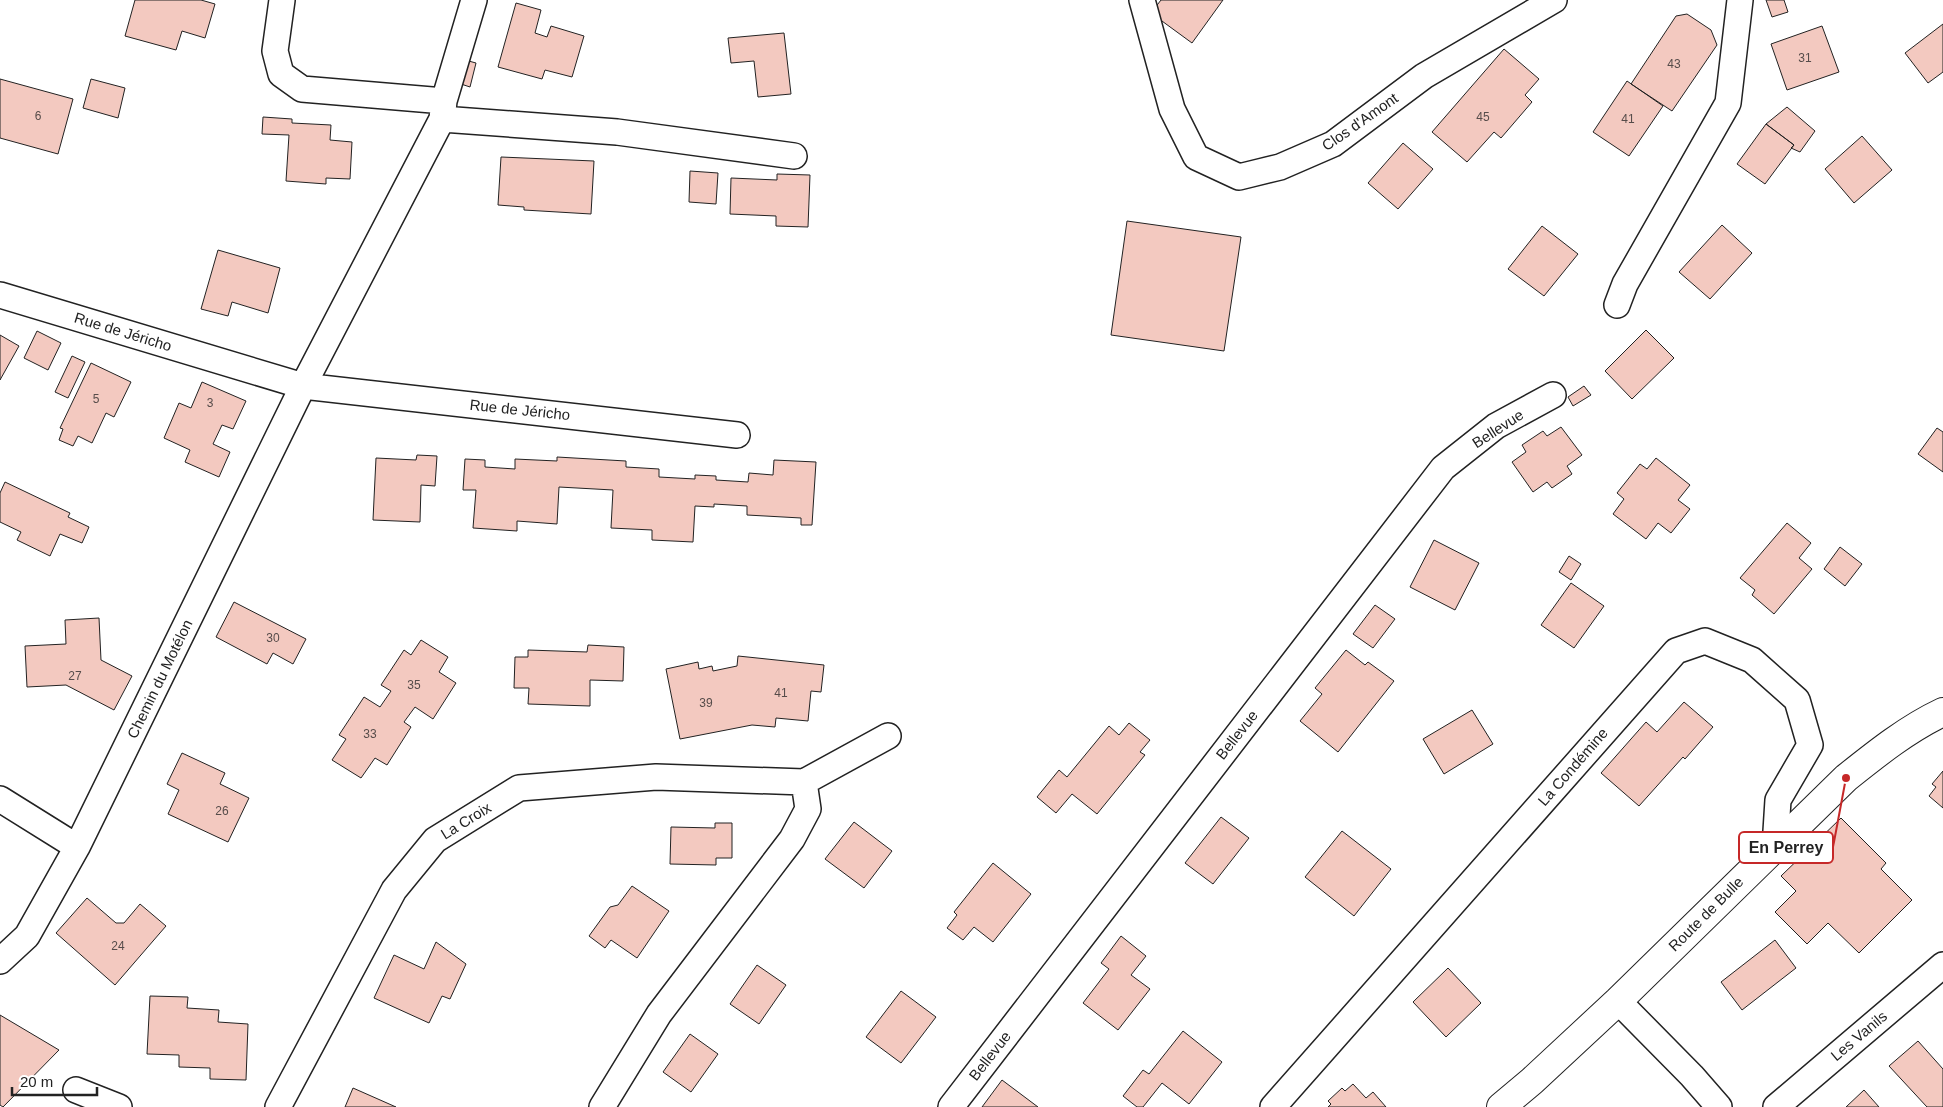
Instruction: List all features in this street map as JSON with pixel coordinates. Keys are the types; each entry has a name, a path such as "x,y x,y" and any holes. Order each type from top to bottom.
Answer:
{"street":[{"path":"282,0 275,51 282,74 302,89 443,110 794,156"},
{"path":"303,386 443,110 474,0"},
{"name":"Clos d'Amont","path":"1142,0 1172,109 1196,157 1239,177 1280,167 1333,144 1424,76 1554,0"},
{"path":"1617,305 1625,284 1728,102 1740,0"},
{"name":"Rue de Jéricho","path":"0,295 303,386 737,435"},
{"name":"Chemin du Motélon","path":"0,961 27,936 77,847 303,386"},
{"name":"Bellevue","path":"951,1107 1443,468 1496,426 1553,396"},
{"name":"La Condémine","path":"1273,1107 1676,651 1705,641 1752,660 1797,700 1810,745 1778,800 1775,847"},
{"name":"Route de Bulle","path":"1501,1107 1532,1081 1618,1001 1846,778 1886,746 1943,712"},
{"path":"602,1107 659,1014 792,839 808,809 804,782 888,736"},
{"name":"La Croix","path":"278,1107 394,890 435,840 519,788 656,776 804,782"},
{"path":"0,799 77,847"},
{"name":"Les Vanils","path":"1776,1107 1943,964"},
{"path":"1618,1001 1692,1076 1719,1107"},
{"path":"76,1090 119,1107"}],"building":[{"path":"135,0 201,0 215,4 205,38 182,31 176,50 125,36"},
{"path":"1161,0 1223,0 1192,43 1151,13"},
{"path":"1766,0 1784,0 1788,12 1772,17"},
{"path":"516,3 541,10 535,33 547,37 551,26 584,36 572,77 545,70 542,79 498,67"},
{"path":"1687,14 1711,30 1717,45 1672,111 1631,84 1676,16"},
{"path":"1943,24 1943,72 1928,83 1905,53"},
{"path":"1822,26 1839,72 1787,90 1771,44"},
{"path":"784,33 791,94 758,97 754,61 731,63 728,38"},
{"path":"1504,49 1539,79 1525,95 1532,102 1501,138 1494,132 1467,162 1432,132"},
{"path":"465,60 476,63 470,87 458,83"},
{"path":"0,79 73,99 58,154 0,138"},
{"path":"91,79 125,88 118,118 83,108"},
{"path":"1627,81 1663,106 1629,156 1593,132"},
{"path":"1787,107 1815,131 1800,152 1791,148 1794,145 1766,124"},
{"path":"263,117 292,119 292,123 331,125 330,140 352,142 350,179 326,178 326,184 286,181 289,135 262,134"},
{"path":"1766,124 1794,145 1765,184 1737,164"},
{"path":"1862,136 1892,170 1854,203 1825,169"},
{"path":"1403,143 1433,169 1398,209 1368,183"},
{"path":"501,157 594,161 591,214 524,210 524,207 498,205"},
{"path":"690,171 718,173 716,204 689,202"},
{"path":"777,174 810,175 808,227 776,226 776,216 730,214 731,178 777,180"},
{"path":"1127,221 1241,237 1224,351 1111,335"},
{"path":"1722,225 1752,253 1710,299 1679,272"},
{"path":"1542,226 1578,254 1544,296 1508,269"},
{"path":"218,250 280,268 268,313 232,302 228,316 201,309"},
{"path":"1646,330 1674,358 1632,399 1605,371"},
{"path":"37,331 61,343 48,370 24,358"},
{"path":"0,335 19,346 0,380"},
{"path":"72,356 85,362 68,398 55,392"},
{"path":"91,363 131,382 114,417 106,413 92,443 78,436 73,446 59,440 63,429 60,428"},
{"path":"202,382 246,401 233,429 222,425 213,444 230,452 219,477 185,462 190,450 164,438 179,403 191,408"},
{"path":"1584,386 1591,395 1573,406 1568,397"},
{"path":"1561,427 1582,455 1567,466 1572,474 1552,488 1547,482 1533,492 1512,462 1526,452 1522,445 1543,431 1547,436"},
{"path":"1937,428 1943,432 1943,472 1918,454"},
{"path":"417,455 437,456 435,486 421,485 420,522 373,520 376,458 416,460"},
{"path":"557,457 626,461 626,467 659,469 659,477 695,479 695,475 716,476 716,480 748,482 749,473 773,475 774,460 816,462 812,525 801,525 801,518 747,515 747,506 714,504 714,507 695,506 693,542 652,540 652,530 611,528 613,490 559,487 557,524 517,521 517,531 473,528 476,490 463,490 465,459 485,460 485,467 515,469 515,459 557,461"},
{"path":"1656,458 1690,485 1678,500 1690,509 1671,533 1658,523 1646,539 1613,514 1624,499 1617,493 1640,464 1647,469"},
{"path":"5,482 70,513 68,517 89,527 82,543 60,534 50,556 17,540 21,532 0,522 0,493"},
{"path":"1787,523 1811,543 1799,558 1812,569 1774,614 1752,595 1755,590 1740,578"},
{"path":"1434,540 1479,563 1455,610 1410,587"},
{"path":"1840,547 1862,564 1845,586 1824,569"},
{"path":"1569,556 1581,564 1571,580 1559,572"},
{"path":"1571,583 1604,606 1574,648 1541,625"},
{"path":"234,602 306,639 293,664 273,653 267,664 216,637"},
{"path":"1375,605 1395,619 1373,648 1353,634"},
{"path":"99,618 101,660 132,676 114,710 66,685 27,687 25,646 66,644 65,620"},
{"path":"421,640 448,657 439,672 456,683 433,719 415,707 404,722 411,727 387,765 375,758 361,778 332,760 346,739 339,735 364,697 380,707 391,691 381,685 404,650 411,655"},
{"path":"588,645 624,647 623,681 590,680 590,706 528,704 529,688 514,688 515,657 528,657 528,650 587,652"},
{"path":"1346,650 1365,665 1368,662 1394,681 1338,752 1300,721 1322,694 1315,688"},
{"path":"738,656 824,665 821,692 811,691 808,721 776,718 775,727 752,725 680,739 666,669 698,662 699,669 712,666 713,671 737,666"},
{"path":"1684,702 1713,727 1639,806 1601,773 1646,722 1657,732"},
{"path":"1472,710 1493,744 1444,774 1423,739"},
{"path":"1129,723 1150,740 1140,752 1145,755 1097,814 1072,794 1056,813 1037,797 1059,770 1067,777 1109,726 1119,735"},
{"path":"182,753 225,773 220,784 249,798 228,842 168,814 179,790 167,784"},
{"path":"1943,771 1943,808 1929,796 1936,787 1932,784"},
{"path":"1221,817 1249,838 1213,884 1185,863"},
{"path":"1841,818 1886,863 1881,869 1912,900 1859,953 1828,923 1807,944 1775,912 1796,891 1781,876"},
{"path":"854,822 892,851 864,888 825,859"},
{"path":"715,823 732,823 732,858 716,858 716,865 670,864 671,827 715,828"},
{"path":"1342,831 1391,869 1354,916 1305,877"},
{"path":"993,863 1031,894 993,942 974,927 963,940 947,928 957,915 954,912"},
{"path":"632,886 669,911 637,958 611,940 605,948 589,936 610,907 618,905"},
{"path":"87,898 116,923 124,923 140,904 166,926 115,985 56,933"},
{"path":"1121,936 1146,956 1131,975 1150,989 1118,1030 1083,1003 1109,969 1101,963"},
{"path":"1775,940 1796,968 1742,1010 1721,982"},
{"path":"436,942 466,964 450,999 442,996 429,1023 374,998 394,955 424,969"},
{"path":"757,965 786,985 759,1024 730,1004"},
{"path":"1448,968 1481,1003 1446,1037 1413,1002"},
{"path":"901,991 936,1017 901,1063 866,1037"},
{"path":"150,996 188,997 187,1008 219,1010 218,1022 248,1024 246,1080 210,1079 210,1068 179,1067 179,1055 147,1054"},
{"path":"0,1015 59,1050 3,1107 0,1105"},
{"path":"1183,1031 1222,1062 1189,1104 1162,1083 1143,1107 1137,1107 1123,1096 1143,1070 1149,1074"},
{"path":"690,1034 718,1054 691,1092 663,1072"},
{"path":"1918,1041 1943,1069 1943,1107 1927,1107 1889,1066"},
{"path":"1002,1080 1038,1107 982,1107"},
{"path":"1353,1084 1366,1098 1373,1092 1386,1107 1328,1107 1331,1104 1328,1101 1342,1088 1345,1091"},
{"path":"353,1088 396,1107 345,1107"},
{"path":"1864,1090 1879,1107 1846,1107"}],"place":[{"name":"En Perrey","path":"1846,778"}]}
